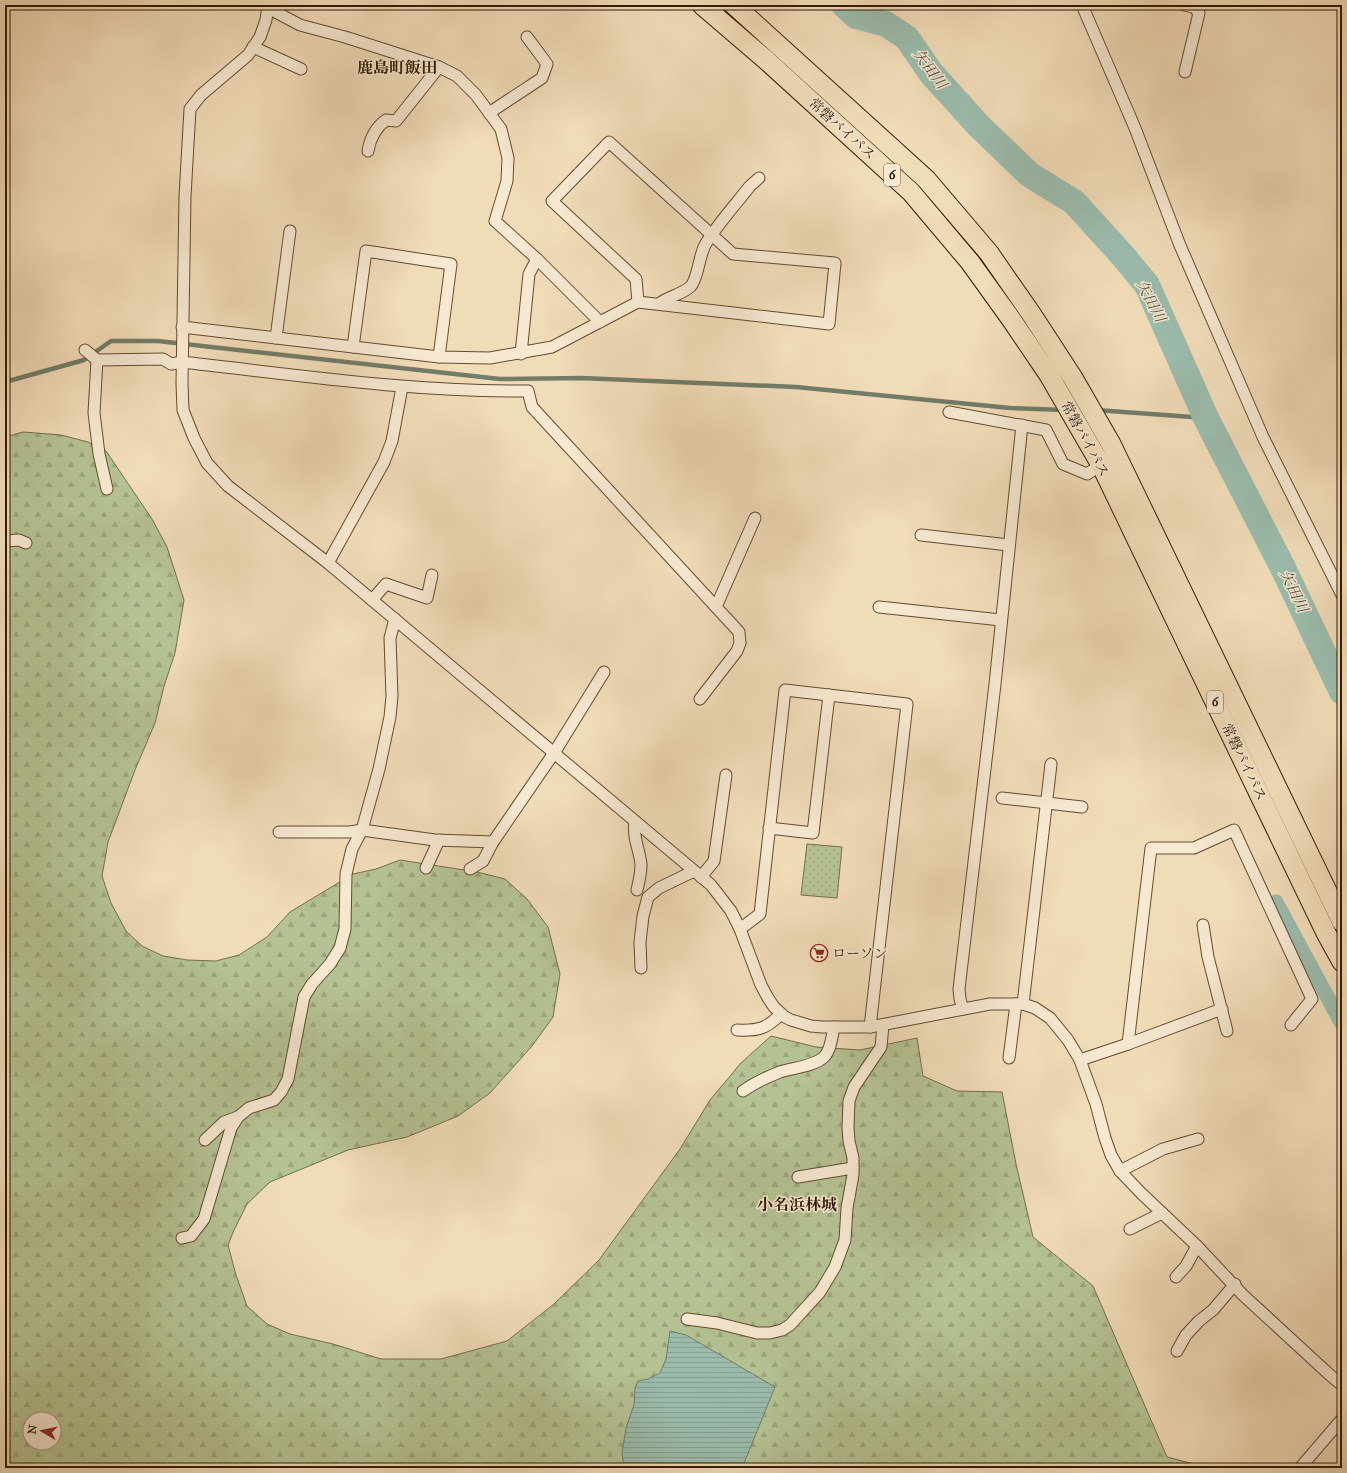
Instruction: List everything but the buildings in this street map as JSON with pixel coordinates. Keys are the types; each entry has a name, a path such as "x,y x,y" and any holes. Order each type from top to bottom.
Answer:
{"highway":[{"name":"常磐バイパス","path":"702,5 911,192 970,262 1049,375 1101,465 1323,926 1342,962"},
{"name":"常磐バイパス","path":"734,5 926,179 989,253 1032,315 1073,378 1112,444 1342,922"}],"street":[{"path":"1082,5 1135,128 1180,243 1263,437 1342,595"},
{"path":"1185,72 1199,20 1199,13 1197,9 1188,5"},
{"path":"600,322 537,259 495,221 507,181 508,158 501,129 476,95 457,76 439,67 345,37 300,25 268,7 266,20 260,37 248,55 202,95 190,109 184,196 182,410 207,463 228,486 328,563 710,885 731,911 740,929 761,985 774,1007 785,1017 811,1026 870,1027 990,1004 1020,1004 1035,1008 1050,1018 1068,1040 1080,1060 1096,1104 1111,1155 1120,1171 1244,1294 1331,1376 1342,1384"},
{"path":"489,113 542,78 547,64 527,36"},
{"path":"254,47 301,68"},
{"path":"368,151 369,142 378,125 386,120 396,121 439,67"},
{"path":"182,327 439,357 490,358 521,354 552,347 638,302 829,324 835,263 733,254 609,142 552,201 636,279 638,302"},
{"path":"659,304 664,299 685,291 692,285 702,252 712,235 750,186 759,178"},
{"path":"276,338 290,231"},
{"path":"353,347 366,251 451,264 439,357"},
{"path":"521,354 529,274 537,259"},
{"path":"85,350 97,360 163,359 171,364 182,362 402,387 480,392 528,392 532,407 739,632 740,643 737,651 700,699"},
{"path":"97,360 94,413 98,454 107,489"},
{"path":"328,563 384,462 392,441 402,387"},
{"path":"949,412 1046,430 1063,464 1087,474 1101,465"},
{"path":"963,1009 959,989 1022,425"},
{"path":"716,607 755,518"},
{"path":"921,535 1009,545"},
{"path":"5,541 19,540 26,543"},
{"path":"372,600 386,584 426,598 432,575"},
{"path":"879,607 1001,620"},
{"path":"182,1238 191,1236 204,1219 231,1128 238,1117 249,1108 274,1100 281,1092 288,1079 304,997 312,984 330,964 340,948 345,930 346,874 352,850 362,830 379,769 390,717 392,696 390,638 395,619"},
{"path":"470,869 483,861 493,842 554,753 604,672"},
{"path":"740,929 760,914 784,690 907,704 870,1027"},
{"path":"769,828 813,834 829,695"},
{"path":"1009,1058 1020,1004 1051,764"},
{"path":"641,968 640,942 642,916 648,897 659,888 698,874 714,861 726,775"},
{"path":"1002,798 1082,807"},
{"path":"635,822 634,829 641,864 637,890"},
{"path":"279,832 350,832 362,830 439,840 493,842"},
{"path":"1128,1044 1151,848 1194,848 1234,830 1312,999 1291,1024"},
{"path":"426,868 439,840"},
{"path":"1203,925 1208,957 1227,1031"},
{"path":"1080,1060 1222,1009"},
{"path":"737,1030 755,1030 764,1028 771,1024 781,1014"},
{"path":"687,1319 717,1323 757,1333 770,1333 782,1330 790,1325 820,1292 835,1267 845,1240 853,1175 848,1127 849,1101 854,1087 881,1047 883,1025"},
{"path":"743,1091 751,1085 779,1072 817,1062 824,1057 830,1045 834,1027"},
{"path":"204,1140 224,1122 238,1117"},
{"path":"1120,1171 1163,1149 1198,1139"},
{"path":"798,1177 853,1168"},
{"path":"1130,1230 1162,1213"},
{"path":"1176,1277 1186,1266 1197,1246"},
{"path":"1177,1352 1186,1335 1199,1321 1213,1310 1234,1284"},
{"path":"1300,1468 1342,1419"}],"green space":[{"path":"23,432 61,435 88,442 106,451 152,519 167,547 184,600 175,653 164,686 155,723 135,770 108,842 102,876 111,903 126,931 142,946 163,956 187,960 216,961 239,955 267,937 290,912 353,874 376,869 400,860 477,872 505,879 527,899 548,927 560,974 553,1017 532,1046 490,1093 458,1116 407,1137 348,1150 270,1182 247,1204 228,1245 236,1275 247,1306 267,1324 290,1334 333,1344 381,1359 441,1359 507,1341 554,1304 599,1260 680,1149 710,1100 741,1063 771,1036 816,1047 860,1050 917,1038 923,1076 957,1091 1002,1092 1016,1164 1033,1237 1093,1286 1167,1457 1198,1465 1199,1468 5,1468 5,437"},
{"path":"807,844 842,847 837,898 801,895"}],"shaded area":[{"path":"670,1331 686,1335 775,1387 742,1468 624,1468 622,1453 626,1428 634,1405 635,1388 638,1381 648,1379 660,1373 666,1359"}],"waterway":[{"name":"矢田川","path":"844,5 856,16 886,24 907,38 931,73 978,125 1030,175 1074,202 1147,285 1206,418 1284,570 1342,692"},
{"path":"5,382 84,360 111,341 158,341 500,379 581,378 796,387 1010,408 1063,410"},
{"path":"1096,410 1206,418"},
{"path":"1276,902 1342,1024"}],"place":[{"name":"ローソン","path":"819,953"}],"district":[{"name":"鹿島町飯田","path":"397,67"},
{"name":"小名浜林城","path":"797,1204"}]}
